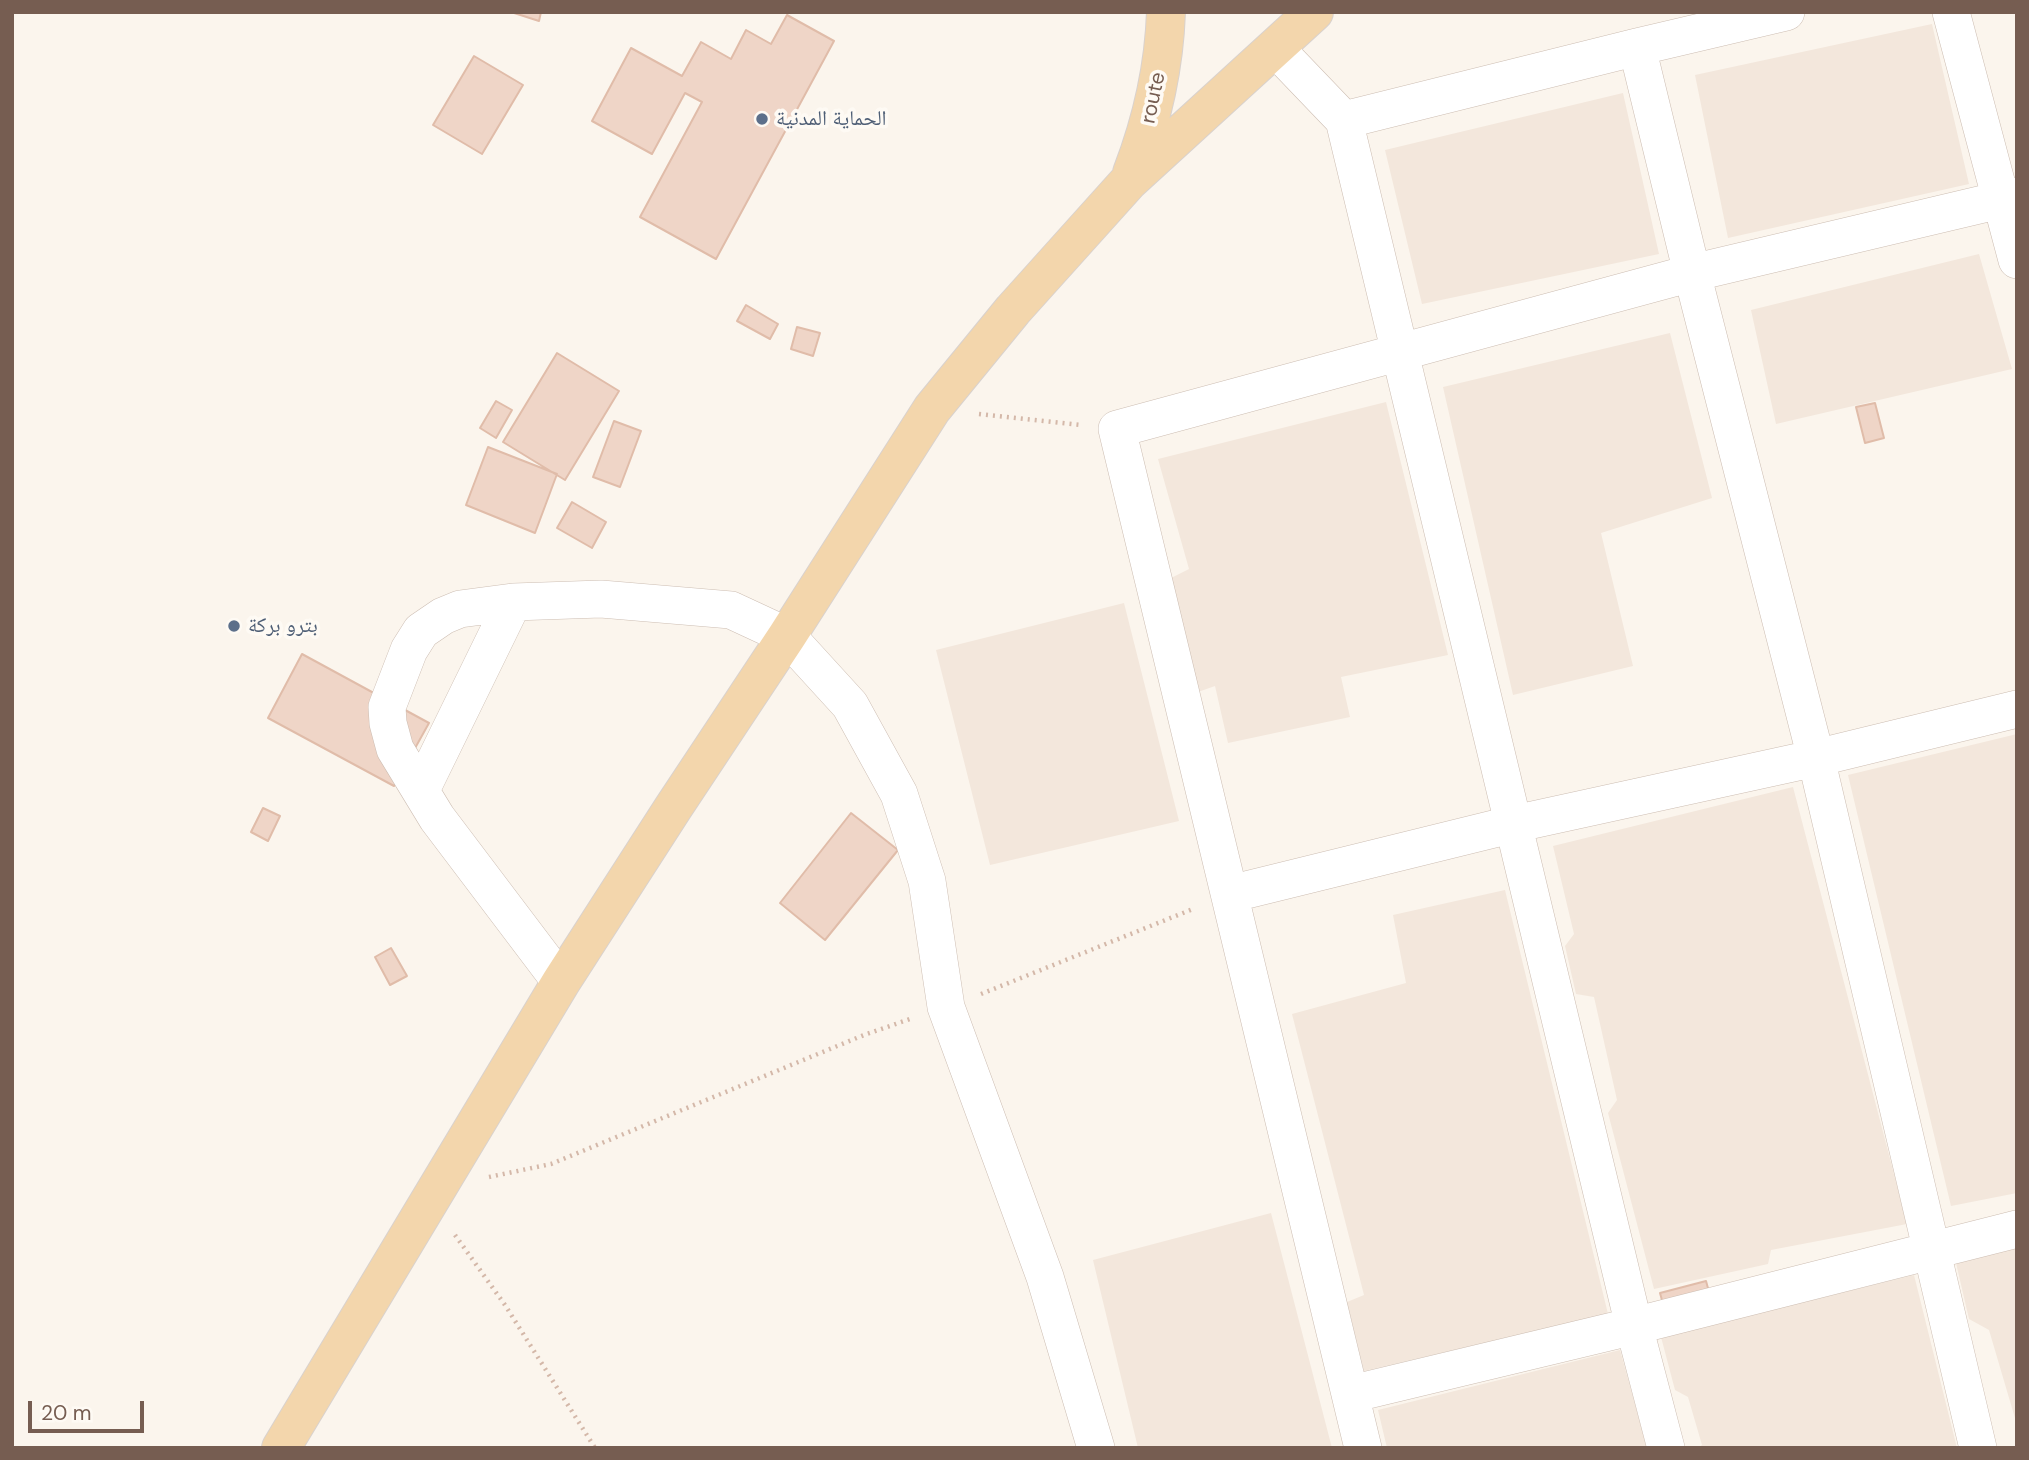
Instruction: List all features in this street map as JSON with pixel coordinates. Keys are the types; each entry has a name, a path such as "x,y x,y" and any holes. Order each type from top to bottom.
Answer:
{"main road":[{"name":"route","path":"1129,181 1146,136 1158,89 1166,12"},
{"path":"281,1448 561,982 932,409 1013,310 1129,181 1314,12"}],"street":[{"path":"1344,120 1786,12"},
{"path":"1951,12 2009,198 2017,260"},
{"path":"1637,47 1816,758 1978,1448"},
{"path":"1275,48 1344,120 1634,1326 1666,1448"},
{"path":"1363,1448 1117,429 1692,273 2009,198"},
{"path":"561,982 437,818 395,749 387,707 409,650 421,631 443,616 460,609 513,602 601,599 731,610 787,636 850,705 898,794 928,881 946,1007 1045,1277 1096,1448"},
{"path":"421,790 513,602"},
{"path":"1230,894 1514,824 1816,758 2017,709"},
{"path":"1351,1395 2017,1229"}],"path":[{"path":"932,409 1117,429"},
{"path":"595,1448 433,1195 551,1164 864,1035 1009,984 1230,894"}],"shaded area":[{"path":"1932,24 1969,184 1728,238 1695,75"},
{"path":"1623,93 1659,254 1422,304 1385,150"},
{"path":"1979,254 2012,369 1776,424 1751,310"},
{"path":"1670,333 1712,498 1601,533 1633,666 1513,695 1443,387"},
{"path":"1386,402 1448,655 1341,677 1350,717 1228,743 1215,686 1198,692 1171,578 1189,569 1158,459"},
{"path":"1124,603 1179,821 990,865 936,650"},
{"path":"2017,734 2017,1193 1951,1206 1848,775"},
{"path":"1793,787 1907,1224 1771,1250 1768,1264 1654,1289 1608,1113 1617,1100 1594,997 1576,994 1565,946 1574,934 1553,846"},
{"path":"1505,890 1608,1314 1364,1371 1347,1302 1364,1295 1292,1014 1406,983 1393,915"},
{"path":"1271,1213 1332,1448 1138,1448 1093,1260"},
{"path":"2017,1248 2017,1425 1989,1330 1969,1319 1956,1263"},
{"path":"1914,1275 1957,1448 1698,1448 1702,1445 1688,1397 1675,1390 1661,1337"},
{"path":"1620,1350 1647,1448 1387,1448 1378,1410"}],"building":[{"path":"511,12 541,12 539,21"},
{"path":"787,15 834,41 716,259 640,217 702,102 685,93 652,154 592,121 631,48 682,76 701,42 731,59 746,30 771,44"},
{"path":"474,56 523,85 482,154 433,125"},
{"path":"746,305 778,324 770,339 737,321"},
{"path":"797,327 820,333 813,356 791,349"},
{"path":"557,353 619,391 565,480 503,442"},
{"path":"496,401 512,410 496,438 480,428"},
{"path":"1875,403 1884,438 1865,443 1856,407"},
{"path":"614,421 641,431 620,487 593,477"},
{"path":"488,447 557,474 535,533 466,505"},
{"path":"572,502 606,522 592,548 557,528"},
{"path":"302,654 429,723 394,786 268,718"},
{"path":"263,808 280,816 268,841 251,832"},
{"path":"851,813 898,850 825,940 780,903"},
{"path":"391,948 407,976 390,985 375,957"},
{"path":"1706,1281 1714,1310 1665,1311 1660,1293"}],"place":[{"name":"الحماية المدنية","path":"762,119"},
{"name":"بترو بركة","path":"234,626"}]}
